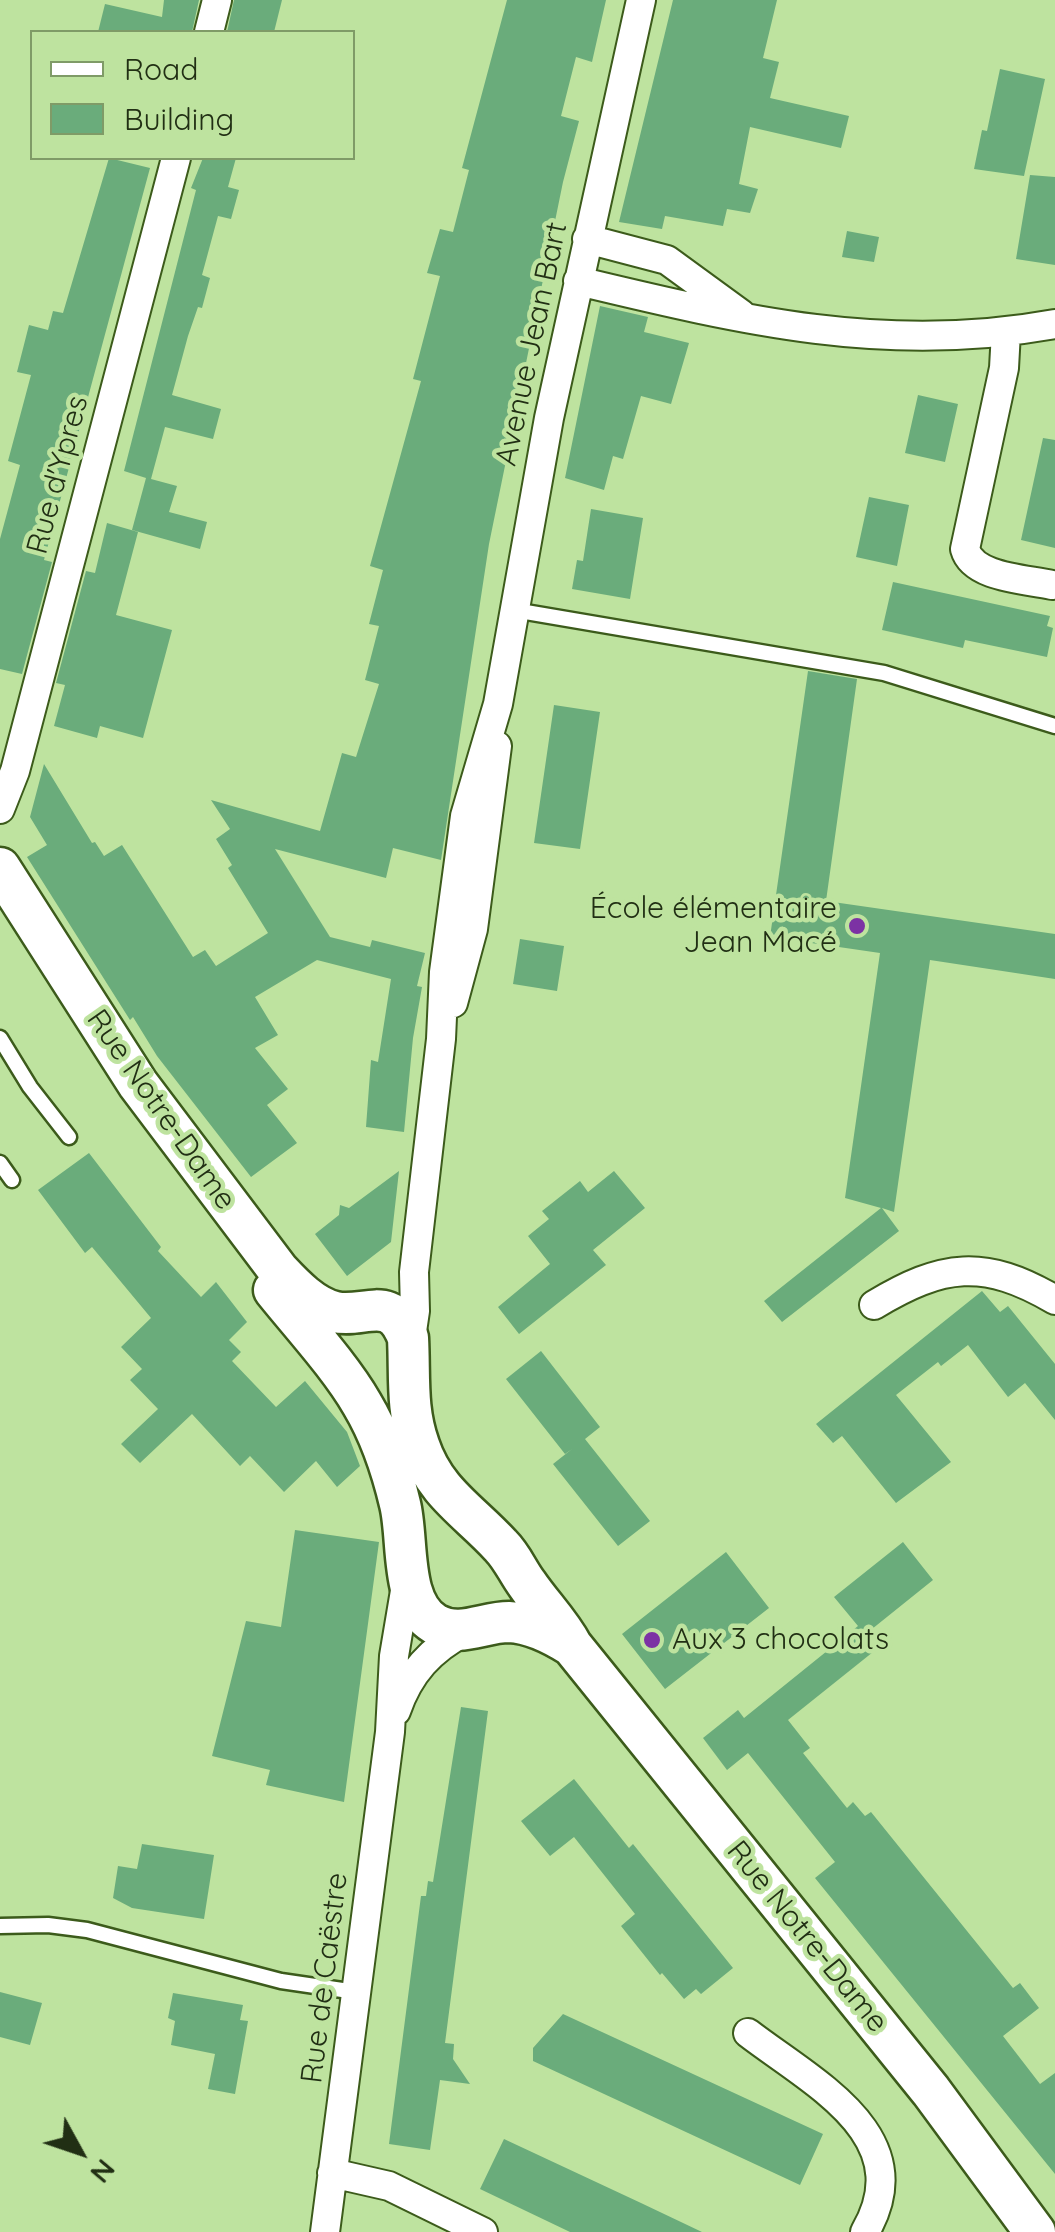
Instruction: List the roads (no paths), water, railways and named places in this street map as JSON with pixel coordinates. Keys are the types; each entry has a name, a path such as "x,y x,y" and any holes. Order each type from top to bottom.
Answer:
{"main road":[{"name":"Rue Notre-Dame","path":"0,868 146,1096 279,1271 319,1305 339,1313 387,1313 400,1324 408,1338 410,1412 428,1466 456,1506 497,1541 554,1614 572,1646 931,2090 1035,2232"},
{"name":"Rue Notre-Dame","path":"0,915 104,1074 363,1405 386,1456 402,1515 410,1586 422,1612 438,1625 528,1625 572,1646"},
{"path":"335,1368 330,1341 341,1323 363,1311"},
{"path":"475,1628 497,1616 510,1598 515,1574 512,1563"}],"street":[{"path":"210,30 217,0"},
{"name":"Avenue Jean Bart","path":"409,1356 415,1312 414,1272 441,1039 444,972 465,816 498,704 534,494 642,0"},
{"name":"Rue d'Ypres","path":"0,808 15,772 175,160"},
{"path":"587,240 667,260 746,317"},
{"path":"578,281 693,309 828,332 948,338 1055,324"},
{"path":"1006,332 1004,368 965,549 970,562 979,568 1052,585"},
{"path":"874,1305 932,1274 964,1271 996,1274 1055,1300"},
{"path":"363,1311 400,1292 414,1272"},
{"name":"Rue de Caëstre","path":"325,2232 408,1568"},
{"name":"Rue de Caëstre","path":"390,1732 404,1690 416,1669 446,1642 475,1628"},
{"path":"748,2034 841,2105 874,2144 880,2160 882,2188 865,2232"},
{"path":"332,2173 376,2182 484,2232"}],"lane":[{"path":"514,610 884,673 1055,726"},
{"path":"0,1038 30,1087 68,1136"},
{"path":"0,1163 12,1180"},
{"path":"0,1926 68,1927 272,1979 356,1992"}],"place":[{"name":"École élémentaire Jean Macé","path":"857,926"},
{"name":"Aux 3 chocolats","path":"652,1640"}]}
